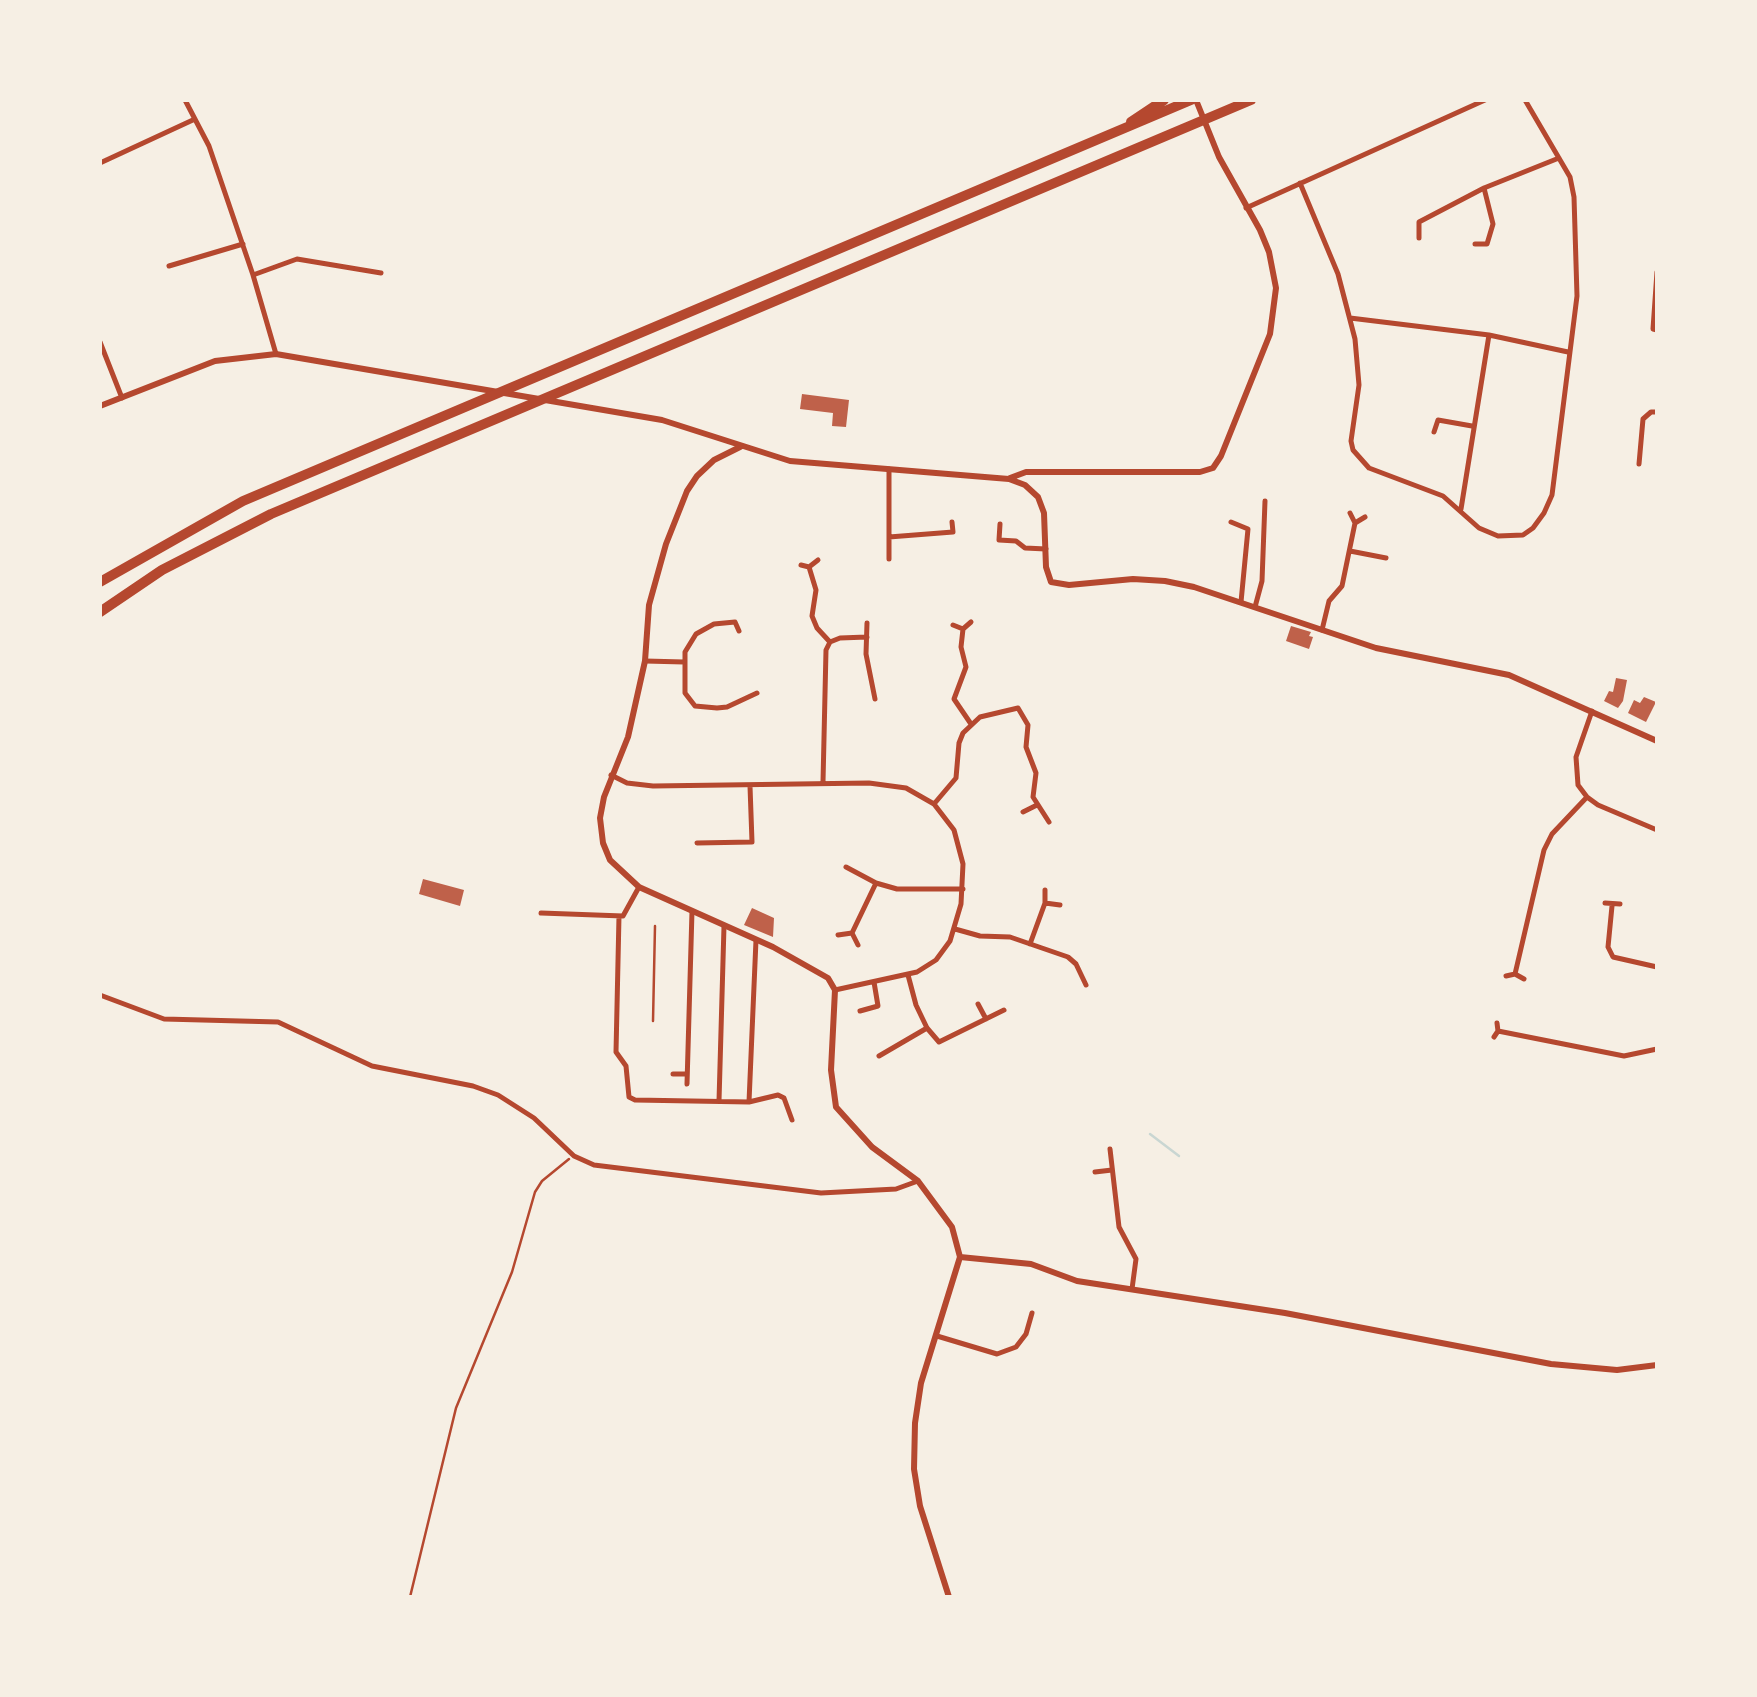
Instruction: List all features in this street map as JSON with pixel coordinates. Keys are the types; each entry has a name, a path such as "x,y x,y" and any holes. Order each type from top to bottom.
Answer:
{"highway":[{"path":"1150,113 1164,100"},
{"path":"100,582 243,501 1118,131 1150,113 1194,100"},
{"path":"100,612 162,570 271,514 1248,101"}],"street":[{"path":"184,100 210,146 276,354"},
{"path":"1009,479 1026,472 1200,472 1213,468 1245,398 1274,317 1274,271 1260,230 1194,100"},
{"path":"1246,208 1486,100"},
{"path":"1300,184 1331,256 1359,359 1353,450 1369,468 1444,496 1479,528 1498,536 1523,535 1544,513 1552,494 1577,296 1570,177 1525,100"},
{"path":"100,162 195,119"},
{"path":"1419,238 1419,222 1484,188 1559,158"},
{"path":"1475,244 1487,244 1493,224 1484,188"},
{"path":"169,266 243,244"},
{"path":"253,275 298,259 381,273"},
{"path":"1657,272 1653,329 1657,330"},
{"path":"1350,318 1489,335 1568,352"},
{"path":"1461,508 1489,335"},
{"path":"100,342 122,398"},
{"path":"100,406 215,362 276,354 662,420 790,461 1009,479 1025,485 1038,497 1044,513 1051,582 1165,580 1376,648 1509,675 1657,741"},
{"path":"1639,464 1643,418 1657,412"},
{"path":"1434,432 1438,420 1472,426"},
{"path":"742,446 714,460 687,492 657,571 648,613 645,661 628,736 611,775 600,818 603,843 620,872 639,887 756,940 828,978 835,990 830,1070 836,1107 872,1147 918,1181 952,1227 960,1257 934,1335 915,1423 914,1469 920,1506 949,1597"},
{"path":"889,469 889,559"},
{"path":"1254,606 1262,581 1265,501"},
{"path":"1322,630 1329,601 1342,586 1356,523 1350,512"},
{"path":"1356,523 1365,518"},
{"path":"889,536 953,532 952,522"},
{"path":"1231,522 1248,529 1241,602"},
{"path":"991,548 999,540 1000,524"},
{"path":"999,540 1046,549"},
{"path":"1350,551 1386,558"},
{"path":"1373,566 1375,557"},
{"path":"810,567 818,560"},
{"path":"801,565 810,567"},
{"path":"810,567 816,590 812,616 830,642"},
{"path":"740,632 735,622 704,628 690,643 684,662 685,693 695,706 727,707 757,692"},
{"path":"971,622 963,630 961,647 966,667 954,699 971,724"},
{"path":"867,623 866,654 875,699"},
{"path":"953,625 963,630"},
{"path":"822,782 827,683 824,660 830,642 867,637"},
{"path":"645,661 684,662"},
{"path":"741,700 746,710"},
{"path":"934,804 956,778 959,744 971,724 992,713 1018,708 1028,724 1026,747 1036,773 1033,787 1037,805 1049,822"},
{"path":"1592,711 1576,757 1578,785 1587,798 1657,830"},
{"path":"611,775 626,783 653,786 850,782 906,788 934,804 954,830 960,847 962,890 955,928 936,960 908,974 835,990"},
{"path":"697,843 752,842 750,786"},
{"path":"1515,974 1544,850 1552,834 1587,798"},
{"path":"1024,812 1037,805"},
{"path":"846,867 876,884 897,890 962,890"},
{"path":"852,933 876,884"},
{"path":"540,913 623,916 639,887"},
{"path":"1030,944 1045,903 1045,890"},
{"path":"1045,903 1060,906"},
{"path":"1612,904 1608,947 1613,958 1657,967"},
{"path":"687,1084 692,911"},
{"path":"619,916 616,1052 626,1066 629,1097 749,1102 778,1095 784,1098 792,1120"},
{"path":"720,1102 724,926"},
{"path":"955,928 980,936 1010,937 1068,957 1086,985"},
{"path":"838,935 852,933"},
{"path":"852,933 858,946"},
{"path":"749,1102 756,940"},
{"path":"1078,968 1086,964"},
{"path":"908,974 927,1028 940,1042 1004,1010"},
{"path":"1506,976 1515,974 1524,979"},
{"path":"860,1011 878,1006 874,982"},
{"path":"100,995 164,1018 278,1022 372,1066 473,1086 498,1095 534,1118 574,1156 594,1166 821,1193 896,1189 918,1181"},
{"path":"978,1004 986,1018"},
{"path":"879,1056 927,1028"},
{"path":"1497,1030 1624,1056 1657,1048"},
{"path":"885,1041 890,1050"},
{"path":"672,1074 687,1074"},
{"path":"1110,1148 1118,1227 1136,1259 1132,1290"},
{"path":"1095,1172 1112,1170"},
{"path":"960,1257 1030,1264 1077,1282 1285,1313 1552,1364 1617,1370 1657,1365"},
{"path":"934,1335 997,1354 1016,1347 1026,1334 1032,1312"}],"path":[{"path":"653,1021 655,926"},
{"path":"410,1597 449,1432 512,1272 535,1192 551,1172 574,1156"}],"building":[{"path":"802,394 849,400 846,427 832,426 833,413 800,409"},
{"path":"1291,626 1311,632 1309,649 1286,641"},
{"path":"1616,678 1627,680 1618,708 1604,701 1609,691 1613,692"},
{"path":"1644,697 1656,702 1646,722 1628,713 1634,700 1640,703"},
{"path":"423,879 464,890 460,906 419,894"},
{"path":"752,908 774,918 773,937 744,925"}],"waterway":[{"path":"1150,1134 1179,1156"}]}
